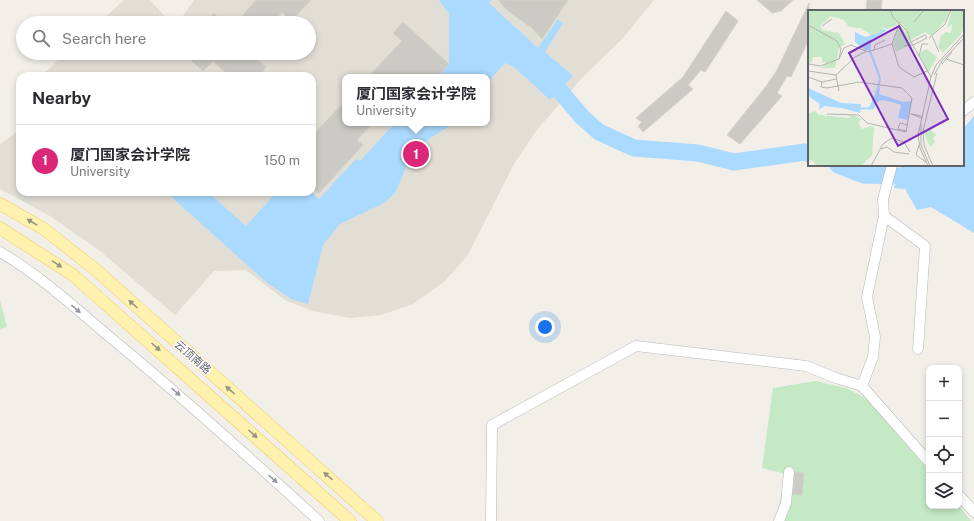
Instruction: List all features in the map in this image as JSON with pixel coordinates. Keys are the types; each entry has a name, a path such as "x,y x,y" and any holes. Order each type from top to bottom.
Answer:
{"main road":[{"name":"云顶南路","path":"0,204 44,229 96,270 340,486 377,521"},
{"name":"云顶南路","path":"0,228 73,275 350,521"},
{"path":"328,500 340,486"}],"street":[{"path":"964,110 974,102"},
{"path":"862,386 873,357 875,337 866,297 884,216 883,199 892,166"},
{"path":"884,216 925,246 918,349"},
{"path":"0,252 18,262 135,358 319,521"},
{"path":"491,521 492,425 636,346 806,366 836,378 862,386 926,459"},
{"path":"778,521 786,503 789,472"},
{"path":"962,499 974,512"}],"shaded area":[{"path":"124,0 150,0 165,16 107,16"},
{"path":"194,0 654,0 623,38 581,79 536,131 514,164 468,255 444,282 413,304 381,315 350,318 313,311 285,300 246,270 214,271 175,315 100,251 50,216 0,189 0,145 16,132 16,196 316,196 316,72 45,72 58,60 316,60 316,16 183,16"}],"green space":[{"path":"0,300 7,327 0,329"},
{"path":"815,381 846,388 867,399 926,468 926,509 961,509 971,521 776,521 785,474 762,468 773,388"}],"water":[{"path":"439,0 491,0 489,3 538,48 558,19 563,23 545,52 573,76 550,100 514,67 505,63 490,80 490,74 440,74 449,64 449,14"},
{"path":"974,116 974,233 931,207 917,210 905,189 894,188 901,166 964,166 964,128"},
{"path":"392,126 449,126 413,152 395,193 384,203 340,224 323,245 308,304 291,299 266,282 170,196 212,196 246,226 273,196 316,196 319,199 356,159 360,161"}],"building":[{"path":"256,0 311,0 296,16 286,16 282,12 278,16 242,16"},
{"path":"498,0 568,0 542,39 532,28 508,11"},
{"path":"757,0 793,0 781,11 772,13"},
{"path":"867,0 882,0 881,10 866,10"},
{"path":"809,3 808,41 791,77 787,76 777,93 782,96 740,144 727,135 767,85 777,70"},
{"path":"726,11 738,21 705,72 701,70 688,85 693,89 643,132 638,126 642,122 636,118 683,77"},
{"path":"403,22 449,64 440,74 371,74 402,41 393,33"},
{"path":"191,60 258,60 266,67 263,72 225,72 213,61 203,71"},
{"path":"342,104 342,126 370,126 357,140 363,145 319,193 316,191 316,132"},
{"path":"795,472 804,473 802,495 793,494"}],"waterway":[{"path":"545,73 582,117 599,132 634,148 698,153 734,162 805,152 808,154"},
{"path":"841,166 864,175 898,176"}],"place":[{"name":"厦门国家会计学院","path":"416,154"}]}
